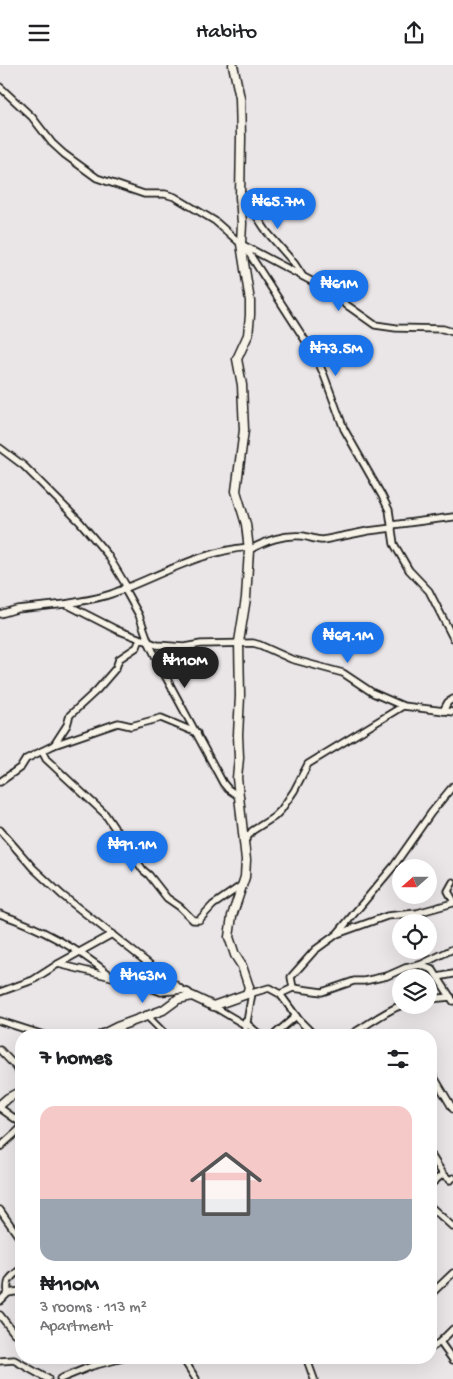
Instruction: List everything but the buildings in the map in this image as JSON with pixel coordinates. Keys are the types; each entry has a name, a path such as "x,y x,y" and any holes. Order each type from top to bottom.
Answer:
{"street":[{"path":"233,65 240,98 242,244 250,301 248,335 237,359 242,385 244,430 236,491 246,524 249,548 246,598 239,642 240,696 238,735 240,758 238,778 246,860 245,877 232,916 228,937 235,955 242,966 249,987 247,1022"},
{"path":"0,87 32,117 52,143 80,167 97,178 118,187 144,194 168,194 175,197 215,221 242,244 328,291 374,325 396,328 443,329 453,332"},
{"path":"240,191 266,232 304,277"},
{"path":"242,244 316,357 344,429 389,510 394,544 409,570 429,591 453,638"},
{"path":"0,448 24,466 80,522 107,554 139,615 149,643 161,667 197,733 228,789 240,797"},
{"path":"0,614 17,609 66,604 109,594 221,551 249,548 274,538 302,536 323,540 453,517"},
{"path":"66,604 117,630 149,643 171,647 239,642 260,645 291,659 343,673 373,693 403,707 453,712"},
{"path":"54,745 67,725 70,715 97,690 116,668 119,659 138,647 140,639"},
{"path":"443,711 448,702 453,699"},
{"path":"244,842 252,831 274,817 281,810 294,791 308,764 403,707"},
{"path":"0,782 22,767 26,759 54,745 118,723 131,726 161,718 197,733"},
{"path":"42,751 46,759 105,814 142,871 149,875 167,898 180,907 193,920 200,920 213,905 243,885"},
{"path":"293,988 291,977 315,950 337,934 393,867 431,813 453,786"},
{"path":"0,831 48,882 97,924 182,990 239,1021 245,1025 245,1029"},
{"path":"337,934 387,916 417,913 453,901 448,891 453,882"},
{"path":"0,914 31,925 79,951 112,976"},
{"path":"0,992 33,980 79,951 112,934"},
{"path":"280,993 293,988 322,992 354,981 373,979 420,965 453,949"},
{"path":"58,964 112,976 161,992 182,990"},
{"path":"420,965 433,970 452,999"},
{"path":"438,977 453,974"},
{"path":"213,1006 246,993 269,988 280,993 296,1016 309,1029"},
{"path":"115,1029 146,1015 164,1010 178,999 192,996"},
{"path":"437,999 452,999"},
{"path":"360,1029 392,1009"},
{"path":"146,1015 160,1029"},
{"path":"281,1029 296,1016"},
{"path":"0,1021 25,1029"},
{"path":"239,1021 247,1022 254,1029"},
{"path":"0,1051 15,1066"},
{"path":"437,1082 453,1109"},
{"path":"15,1094 0,1106 15,1118"},
{"path":"0,1147 15,1133"},
{"path":"437,1164 443,1174 450,1180 453,1179"},
{"path":"437,1179 443,1174"},
{"path":"0,1210 15,1231"},
{"path":"437,1212 453,1227"},
{"path":"437,1288 453,1273"},
{"path":"8,1293 7,1283 9,1278 15,1274"},
{"path":"0,1301 8,1293 15,1292"},
{"path":"0,1315 15,1332"},
{"path":"437,1343 453,1329"},
{"path":"440,1341 453,1360"},
{"path":"0,1361 15,1361"},
{"path":"21,1364 48,1379"},
{"path":"60,1379 95,1364"},
{"path":"186,1364 196,1379"},
{"path":"309,1364 314,1379"}]}
